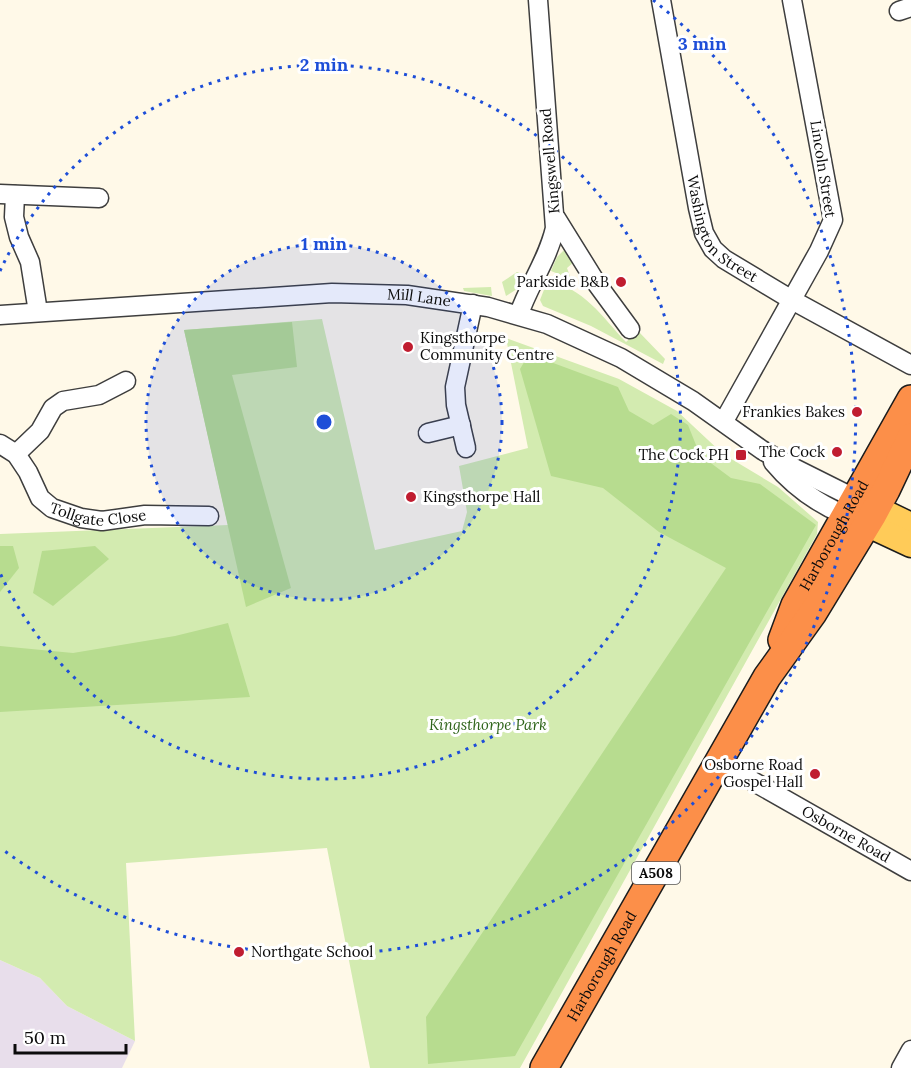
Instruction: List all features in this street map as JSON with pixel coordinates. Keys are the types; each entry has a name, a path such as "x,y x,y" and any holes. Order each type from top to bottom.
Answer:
{"highway":[{"name":"Harborough Road","path":"544,1068 767,677 795,605 911,399"},
{"name":"Harborough Road","path":"854,502 911,437"}],"main road":[{"path":"854,502 911,525"},
{"path":"854,502 911,546"}],"street":[{"name":"Kingswell Road","path":"519,314 552,240 556,218 538,0"},
{"name":"Washington Street","path":"662,0 698,208 704,233 713,249 724,260 792,300 911,365"},
{"name":"Lincoln Street","path":"726,417 831,228 834,214 792,0"},
{"path":"38,312 30,262 19,237 8,195 99,198"},
{"path":"556,218 597,284 630,329"},
{"name":"Mill Lane","path":"0,315 332,293 407,295 473,304 519,314 566,332 621,358 726,417 762,450 854,502"},
{"path":"466,448 455,387 473,304"},
{"path":"16,454 40,431 53,408 63,400 99,395 126,381"},
{"path":"726,417 818,474 845,486 856,484 854,502"},
{"path":"428,433 461,425"},
{"name":"A508","path":"854,502 911,431"},
{"name":"Tollgate Close","path":"0,444 16,454 28,472 40,498 52,508 81,518 102,521 145,515 209,516"},
{"name":"Osborne Road","path":"719,762 911,871"},
{"path":"901,1068 911,1050"}],"shaded area":[{"path":"0,960 40,978 67,1006 135,1041 122,1068 0,1068"}],"green space":[{"path":"567,250 574,262 567,268 571,279 551,271 557,257"},
{"path":"517,272 524,275 517,289 506,296 502,282"},
{"path":"547,282 560,284 581,296 626,342 638,331 665,359 663,364 591,326 543,306 540,300"},
{"path":"491,287 492,296 464,291 463,288"},
{"name":"Kingsthorpe Park","path":"322,319 375,550 462,531 467,512 459,466 528,448 506,338 619,379 677,411 723,454 778,487 818,522 817,534 520,1068 370,1068 327,848 126,863 135,1041 67,1006 40,978 0,960 0,534 228,525 184,330"},
{"path":"292,322 297,367 232,375 291,588 246,607 184,330"},
{"path":"529,354 618,387 629,411 653,425 671,414 688,425 700,455 731,478 760,484 816,525 515,1056 428,1064 426,1017 726,568 659,532 603,488 551,476 520,369"},
{"path":"0,546 13,546 19,568 0,592"},
{"path":"95,546 109,559 53,606 33,593 42,551"},
{"path":"228,623 250,697 0,712 0,646 73,653 175,636"}],"place":[{"name":"Parkside B&B","path":"621,282"},
{"name":"Kingsthorpe Community Centre","path":"408,347"},
{"name":"Frankies Bakes","path":"857,412"},
{"name":"The Cock","path":"837,452"},
{"name":"The Cock PH","path":"741,455"},
{"name":"Kingsthorpe Hall","path":"411,497"},
{"name":"Osborne Road Gospel Hall","path":"815,774"},
{"name":"Northgate School","path":"239,952"}]}
